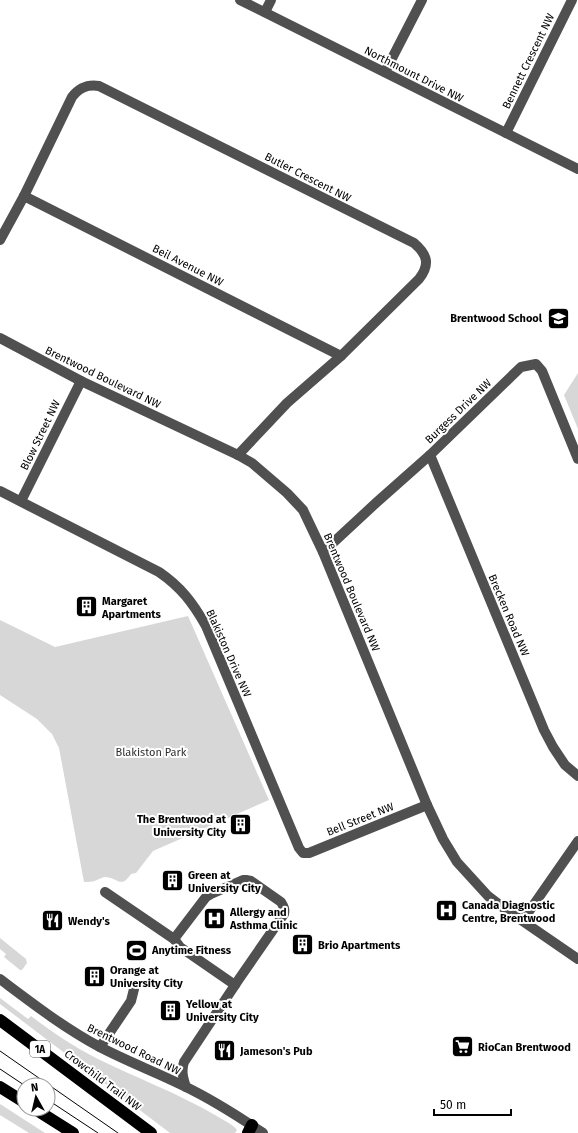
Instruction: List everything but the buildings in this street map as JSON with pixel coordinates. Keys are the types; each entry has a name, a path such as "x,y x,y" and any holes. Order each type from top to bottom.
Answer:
{"highway":[{"name":"Crowchild Trail NW","path":"0,1020 151,1133"},
{"path":"0,1087 16,1097"},
{"path":"48,1117 73,1133"}],"street":[{"name":"Northmount Drive NW","path":"240,0 578,169"},
{"path":"265,12 271,0"},
{"path":"385,72 422,0"},
{"name":"Bennett Crescent NW","path":"506,133 572,0"},
{"name":"Butler Crescent NW","path":"0,240 24,196 72,97 82,88 99,86 414,243 421,249 425,255 426,265 425,272 419,279 341,356 287,404 238,455"},
{"name":"Beil Avenue NW","path":"24,196 341,356"},
{"name":"Brentwood Boulevard NW","path":"0,338 81,381 238,455 252,464 287,493 303,510 323,552 427,805 443,839 457,862 488,896 578,959"},
{"name":"Burgess Drive NW","path":"323,552 430,455 522,367 536,364 542,370 578,459"},
{"name":"Blow Street NW","path":"21,501 81,381"},
{"name":"Brecken Road NW","path":"430,455 544,730 565,765 578,776"},
{"name":"Blakiston Drive NW","path":"0,491 159,572 176,585 192,602 206,626 299,848 303,853"},
{"name":"Bell Street NW","path":"303,853 309,853 427,805"},
{"path":"523,920 578,841"},
{"path":"174,939 206,897 243,880 251,881 282,902 285,910 284,914 184,1062 182,1074 186,1087"},
{"path":"105,892 174,939 180,947 235,985"},
{"name":"Brentwood Road NW","path":"0,979 78,1035 100,1047 186,1087 250,1129 263,1133"},
{"path":"100,1047 131,1001 135,985"}],"green space":[{"path":"578,373 578,429 564,395"},
{"name":"Blakiston Park","path":"188,616 269,800 153,851 136,873 131,874 125,881 119,882 106,877 94,881 84,882 59,748 52,734 37,719 0,695 0,620 55,647"},
{"path":"0,938 26,959 27,963 22,970 4,957 6,954 0,949"},
{"path":"0,998 28,1019 31,1016 63,1039 89,1054 201,1107 227,1122 237,1130 235,1133 170,1133 0,1004"},
{"path":"0,1104 16,1114 16,1117 20,1117 45,1133 29,1133 0,1115"}],"tram line":[{"path":"0,1051 118,1133"},
{"path":"0,1069 16,1080"},
{"path":"56,1105 98,1133"}],"place":[{"name":"Brentwood School","path":"558,318"},
{"name":"Margaret Apartments","path":"87,607"},
{"name":"The Brentwood at University City","path":"241,825"},
{"name":"Green at University City","path":"173,881"},
{"name":"Canada Diagnostic Centre, Brentwood","path":"447,911"},
{"name":"Allergy and Asthma Clinic","path":"214,918"},
{"name":"Wendy's","path":"53,921"},
{"name":"Brio Apartments","path":"303,945"},
{"name":"Anytime Fitness","path":"136,950"},
{"name":"Orange at University City","path":"95,976"},
{"name":"Yellow at University City","path":"171,1010"},
{"name":"RioCan Brentwood","path":"462,1047"},
{"name":"Jameson's Pub","path":"224,1051"}]}
